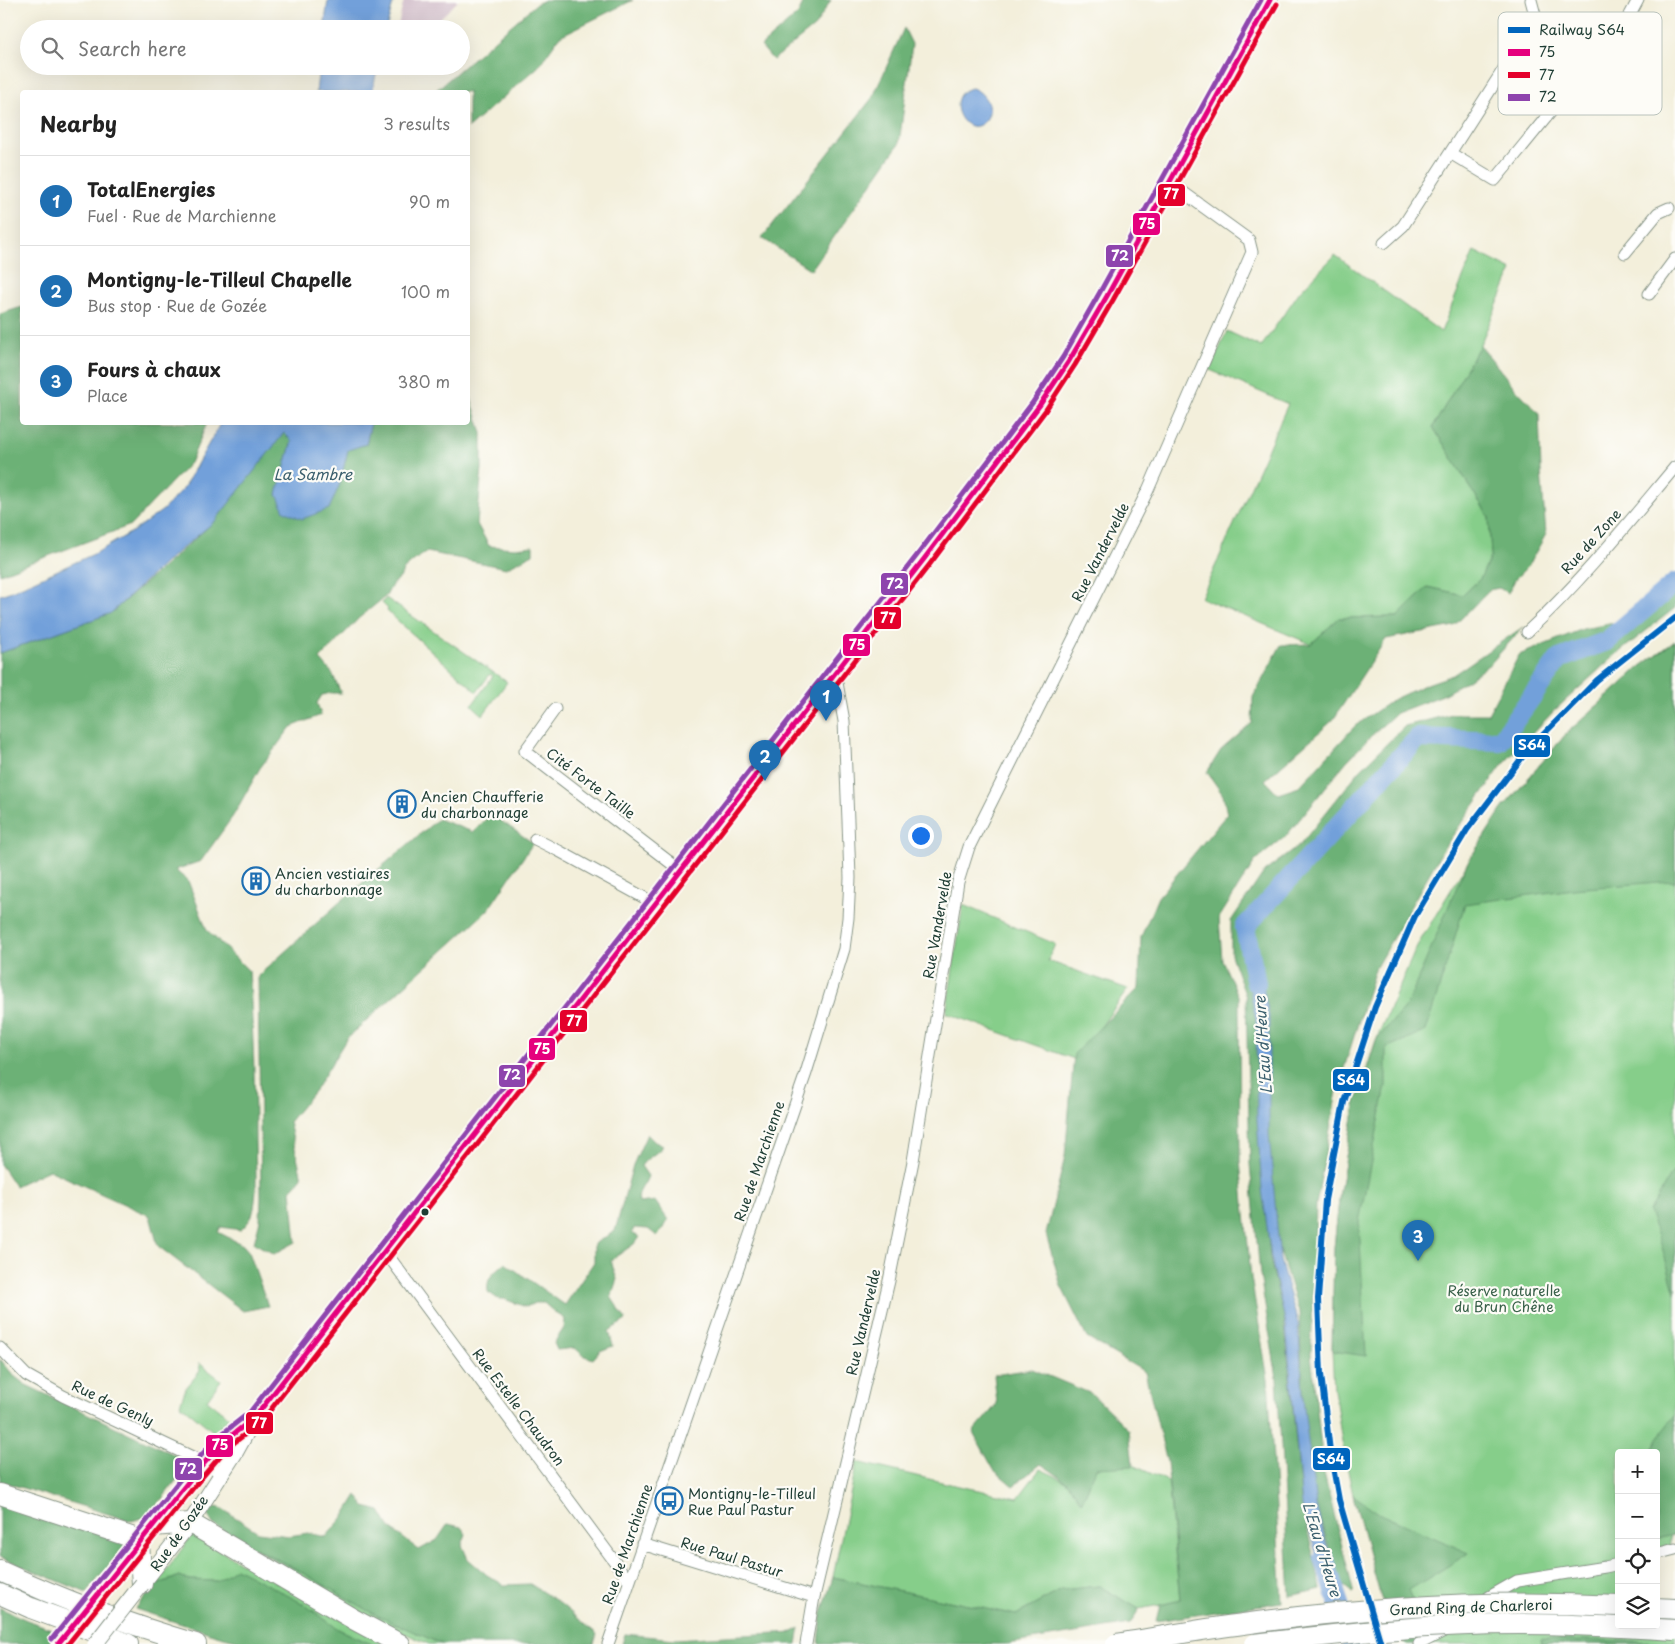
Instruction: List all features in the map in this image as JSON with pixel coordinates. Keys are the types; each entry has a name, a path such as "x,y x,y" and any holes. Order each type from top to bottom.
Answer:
{"highway":[{"path":"0,1494 131,1537 139,1544 142,1584"},
{"path":"153,1526 190,1524 354,1620 400,1644"},
{"path":"0,1571 46,1592 196,1644"},
{"path":"0,1594 31,1608 128,1644"},
{"name":"Grand Ring de Charleroi","path":"1116,1644 1236,1624 1412,1607 1518,1603 1615,1606"},
{"path":"1660,1608 1675,1608"},
{"name":"Grand Ring de Charleroi","path":"1255,1644 1340,1634 1520,1624 1675,1630"}],"main road":[{"name":"Rue de Gozée","path":"95,1644 190,1524 221,1472 235,1453 255,1417 924,559 1039,406 1069,361 1107,296 1270,0"},
{"name":"Rue de Gozée","path":"58,1644 113,1573 222,1443 255,1417"}],"street":[{"path":"1632,12 1638,0"},
{"path":"1384,243 1403,226 1498,78"},
{"path":"1450,153 1495,180 1548,115"},
{"name":"Rue Vandervelde","path":"806,1644 814,1597 888,1280 913,1161 958,882 973,839 1148,490 1252,252 1249,240 1169,182"},
{"path":"1625,252 1658,213 1673,208"},
{"path":"1649,294 1675,258"},
{"name":"Rue de Zone","path":"1527,632 1617,536 1675,467"},
{"name":"Rue de Marchienne","path":"610,1639 806,1073 844,949 849,902 848,821 844,721 835,672"},
{"name":"Cité Forte Taille","path":"555,709 525,751 680,870"},
{"path":"535,839 654,903"},
{"name":"Rue Estelle Chaudron","path":"384,1250 629,1581"},
{"name":"Rue de Genly","path":"0,1348 26,1374 63,1396 221,1472"},
{"name":"Rue Paul Pastur","path":"642,1544 814,1597"},
{"path":"1660,1553 1675,1549"},
{"path":"1419,1644 1444,1631 1489,1597 1517,1581 1615,1565"}],"shaded area":[{"path":"404,0 459,0 438,20 399,20"}],"green space":[{"path":"545,0 633,0 560,36 538,67 470,126 470,90 436,90 454,75 470,75 470,61 536,4"},
{"path":"805,0 831,0 815,26 773,60 761,46 798,14"},
{"path":"904,28 912,44 899,144 811,270 762,238 873,97"},
{"path":"1474,251 1512,270 1480,345 1433,427 1489,517 1491,555 1480,579 1463,595 1428,587 1397,617 1339,618 1311,644 1201,598 1288,404 1210,370 1227,331 1261,347 1300,291 1335,255 1441,332"},
{"path":"20,308 20,425 206,425 190,463 131,525 0,574 0,314"},
{"path":"1480,345 1514,387 1539,413 1546,534 1528,566 1516,578 1508,593 1499,588 1489,590 1454,626 1386,639 1333,720 1265,780 1278,794 1299,787 1355,726 1394,699 1453,675 1523,627 1491,663 1468,680 1443,695 1396,713 1371,736 1346,762 1286,836 1255,861 1219,918 1222,960 1239,998 1240,1161 1251,1277 1268,1380 1282,1602 1156,1621 1160,1605 1180,1600 1167,1462 1145,1372 1087,1338 1061,1286 1046,1234 1065,1157 1074,1054 1139,988 1141,937 1158,897 1227,814 1223,795 1207,772 1221,750 1252,723 1253,697 1281,645 1311,644 1339,618 1397,617 1428,587 1463,595 1480,579 1491,556 1489,517 1433,427"},
{"path":"470,395 482,433 482,468 477,524 489,546 515,548 533,546 533,554 506,568 427,552 404,569 400,578 393,583 386,596 359,618 320,659 332,673 341,693 322,695 317,703 321,715 291,727 260,768 233,816 201,861 175,870 188,881 207,930 249,971 254,1076 255,1200 251,1218 241,1230 221,1227 218,1232 243,1245 249,1252 268,1306 243,1311 158,1246 150,1216 49,1170 15,1186 0,1164 0,653 111,613 215,521 284,432 292,441 277,495 339,486 348,449 366,444 371,425 470,425"},
{"path":"1675,573 1675,608 1613,657 1554,711 1503,764 1444,848 1375,969 1337,1091 1316,1205 1311,1354 1324,1474 1354,1594 1339,1582 1316,1505 1305,1432 1299,1312 1266,1207 1270,1259 1284,1316 1302,1506 1321,1589 1290,1596 1277,1379 1260,1275 1250,1164 1246,997 1231,955 1231,921 1264,872 1300,845 1360,770 1405,726 1452,714 1488,714 1519,655 1583,629 1619,622"},
{"path":"386,598 507,682 483,715 472,705 493,676 490,674 477,692 387,611 388,609 382,603"},
{"name":"Réserve naturelle du Brun Chêne","path":"1675,641 1675,1500 1669,1550 1660,1553 1660,1449 1615,1449 1615,1629 1660,1629 1660,1599 1675,1634 1675,1644 1433,1644 1411,1595 1381,1598 1353,1495 1334,1390 1332,1351 1334,1248 1340,1191 1355,1106 1376,1040 1417,946 1502,809 1567,733 1640,667"},
{"path":"1675,641 1675,882 1574,889 1465,904 1426,1031 1386,1048 1386,1086 1359,1222 1366,1356 1332,1351 1334,1248 1340,1191 1355,1106 1376,1040 1407,1005 1466,865 1502,809 1567,733 1640,667"},
{"path":"491,814 533,843 488,910 347,1038 316,1089 289,1122 302,1178 291,1190 296,1242 274,1254 254,1243 260,1220 261,1197 258,976 341,901 438,819 473,832"},
{"path":"963,905 1055,944 1048,961 1128,989 1077,1060 946,1013"},
{"path":"647,1134 655,1142 663,1146 641,1166 648,1176 638,1199 639,1203 655,1201 668,1220 663,1230 657,1236 648,1229 634,1228 632,1233 639,1237 634,1244 611,1260 617,1279 611,1297 626,1320 609,1331 613,1346 600,1351 593,1359 583,1355 575,1348 557,1350 554,1343 564,1328 565,1319 544,1303 535,1303 526,1307 504,1299 498,1299 488,1292 488,1282 494,1272 505,1263 565,1305 594,1262 594,1244 615,1231 633,1165"},
{"path":"1675,1168 1675,1293 1662,1247 1649,1212"},
{"path":"0,1359 14,1376 26,1385 186,1460 184,1470 153,1511 143,1518 131,1521 0,1481"},
{"path":"199,1363 221,1380 207,1400 229,1417 215,1433 180,1404 186,1388 200,1371"},
{"path":"1032,1369 1092,1394 1129,1430 1133,1466 1096,1468 1082,1502 1066,1481 1041,1464 1013,1486 994,1470 973,1432 997,1404 994,1375"},
{"path":"1675,1416 1675,1535 1660,1538 1660,1449 1653,1449 1658,1438"},
{"path":"857,1462 1018,1498 1040,1469 1066,1481 1082,1502 1096,1468 1132,1465 1168,1481 1180,1601 1139,1609 1099,1586 1062,1590 1016,1615 833,1577"},
{"path":"357,1495 365,1507 380,1511 390,1528 419,1550 437,1540 448,1524 461,1527 466,1534 462,1545 468,1559 487,1575 504,1585 530,1584 557,1601 597,1634 594,1644 442,1644 376,1615 298,1570 231,1536 213,1524 207,1514 208,1506 221,1508 258,1532 289,1536 308,1533 326,1537 344,1516"},
{"path":"1353,1495 1380,1514 1469,1553 1409,1590 1433,1644 1405,1644 1381,1598"},
{"path":"0,1501 127,1543 87,1593 0,1557"},
{"path":"192,1535 386,1644 371,1644 338,1629 302,1603 217,1581 188,1580 180,1576 156,1585"},
{"path":"245,1543 442,1644 429,1644 379,1622"},
{"path":"236,1568 302,1603 338,1629 371,1644 252,1644 216,1635 135,1609 156,1585 180,1576 188,1580 217,1581"},
{"path":"833,1577 1016,1615 1062,1590 1099,1586 1139,1609 1130,1624 1007,1644 819,1644 822,1613"},
{"path":"0,1608 57,1631 48,1644 0,1644"},
{"path":"800,1628 797,1644 622,1644 625,1634 675,1639 793,1632"},
{"path":"1541,1639 1675,1642 1675,1644 1542,1644"}],"water":[{"path":"328,0 394,0 388,20 325,20"},
{"path":"318,75 376,75 372,90 316,90"},
{"path":"972,88 981,93 989,107 987,118 976,126 969,125 963,121 957,106 958,98 963,92"},
{"name":"La Sambre","path":"219,425 371,425 366,444 348,450 339,486 329,509 302,519 284,511 277,494 292,441 284,433 215,521 168,560 111,613 0,653 0,595 96,553 135,530 163,510 183,489"},
{"path":"1257,954 1269,1016 1269,1134 1280,1260 1298,1323 1304,1408 1316,1505 1336,1581 1326,1586 1302,1506 1286,1325 1271,1258 1262,1189 1257,1120 1256,1021 1244,958"}],"waterway":[{"name":"L'Eau d'Heure","path":"1256,983 1245,927 1418,738 1500,741 1559,659 1607,641 1675,583"},
{"name":"L'Eau d'Heure","path":"1324,1558 1352,1644"}],"rail line":[{"name":"S64","path":"1381,1644 1339,1500 1330,1451 1321,1374 1318,1299 1325,1200 1344,1102 1375,1007 1415,916 1467,830 1527,751 1597,680 1675,618"}],"transit line":[{"name":"72","path":"52,1639 186,1472 217,1438 250,1412 918,554 1033,402 1063,357 1100,292 1261,0"},
{"name":"75","path":"58,1644 192,1477 222,1443 255,1417 924,559 1039,406 1069,361 1107,296 1270,0"},
{"name":"77","path":"68,1644 227,1448 261,1422 930,564 1045,411 1075,365 1113,300 1277,4"}],"place":[{"name":"TotalEnergies","path":"826,721"},
{"name":"Montigny-le-Tilleul Chapelle","path":"765,781"},
{"name":"Ancien Chaufferie du charbonnage","path":"402,804"},
{"name":"Ancien vestiaires du charbonnage","path":"256,881"},
{"name":"Fours à chaux","path":"1418,1261"},
{"name":"Montigny-le-Tilleul Rue Paul Pastur","path":"669,1501"}]}
